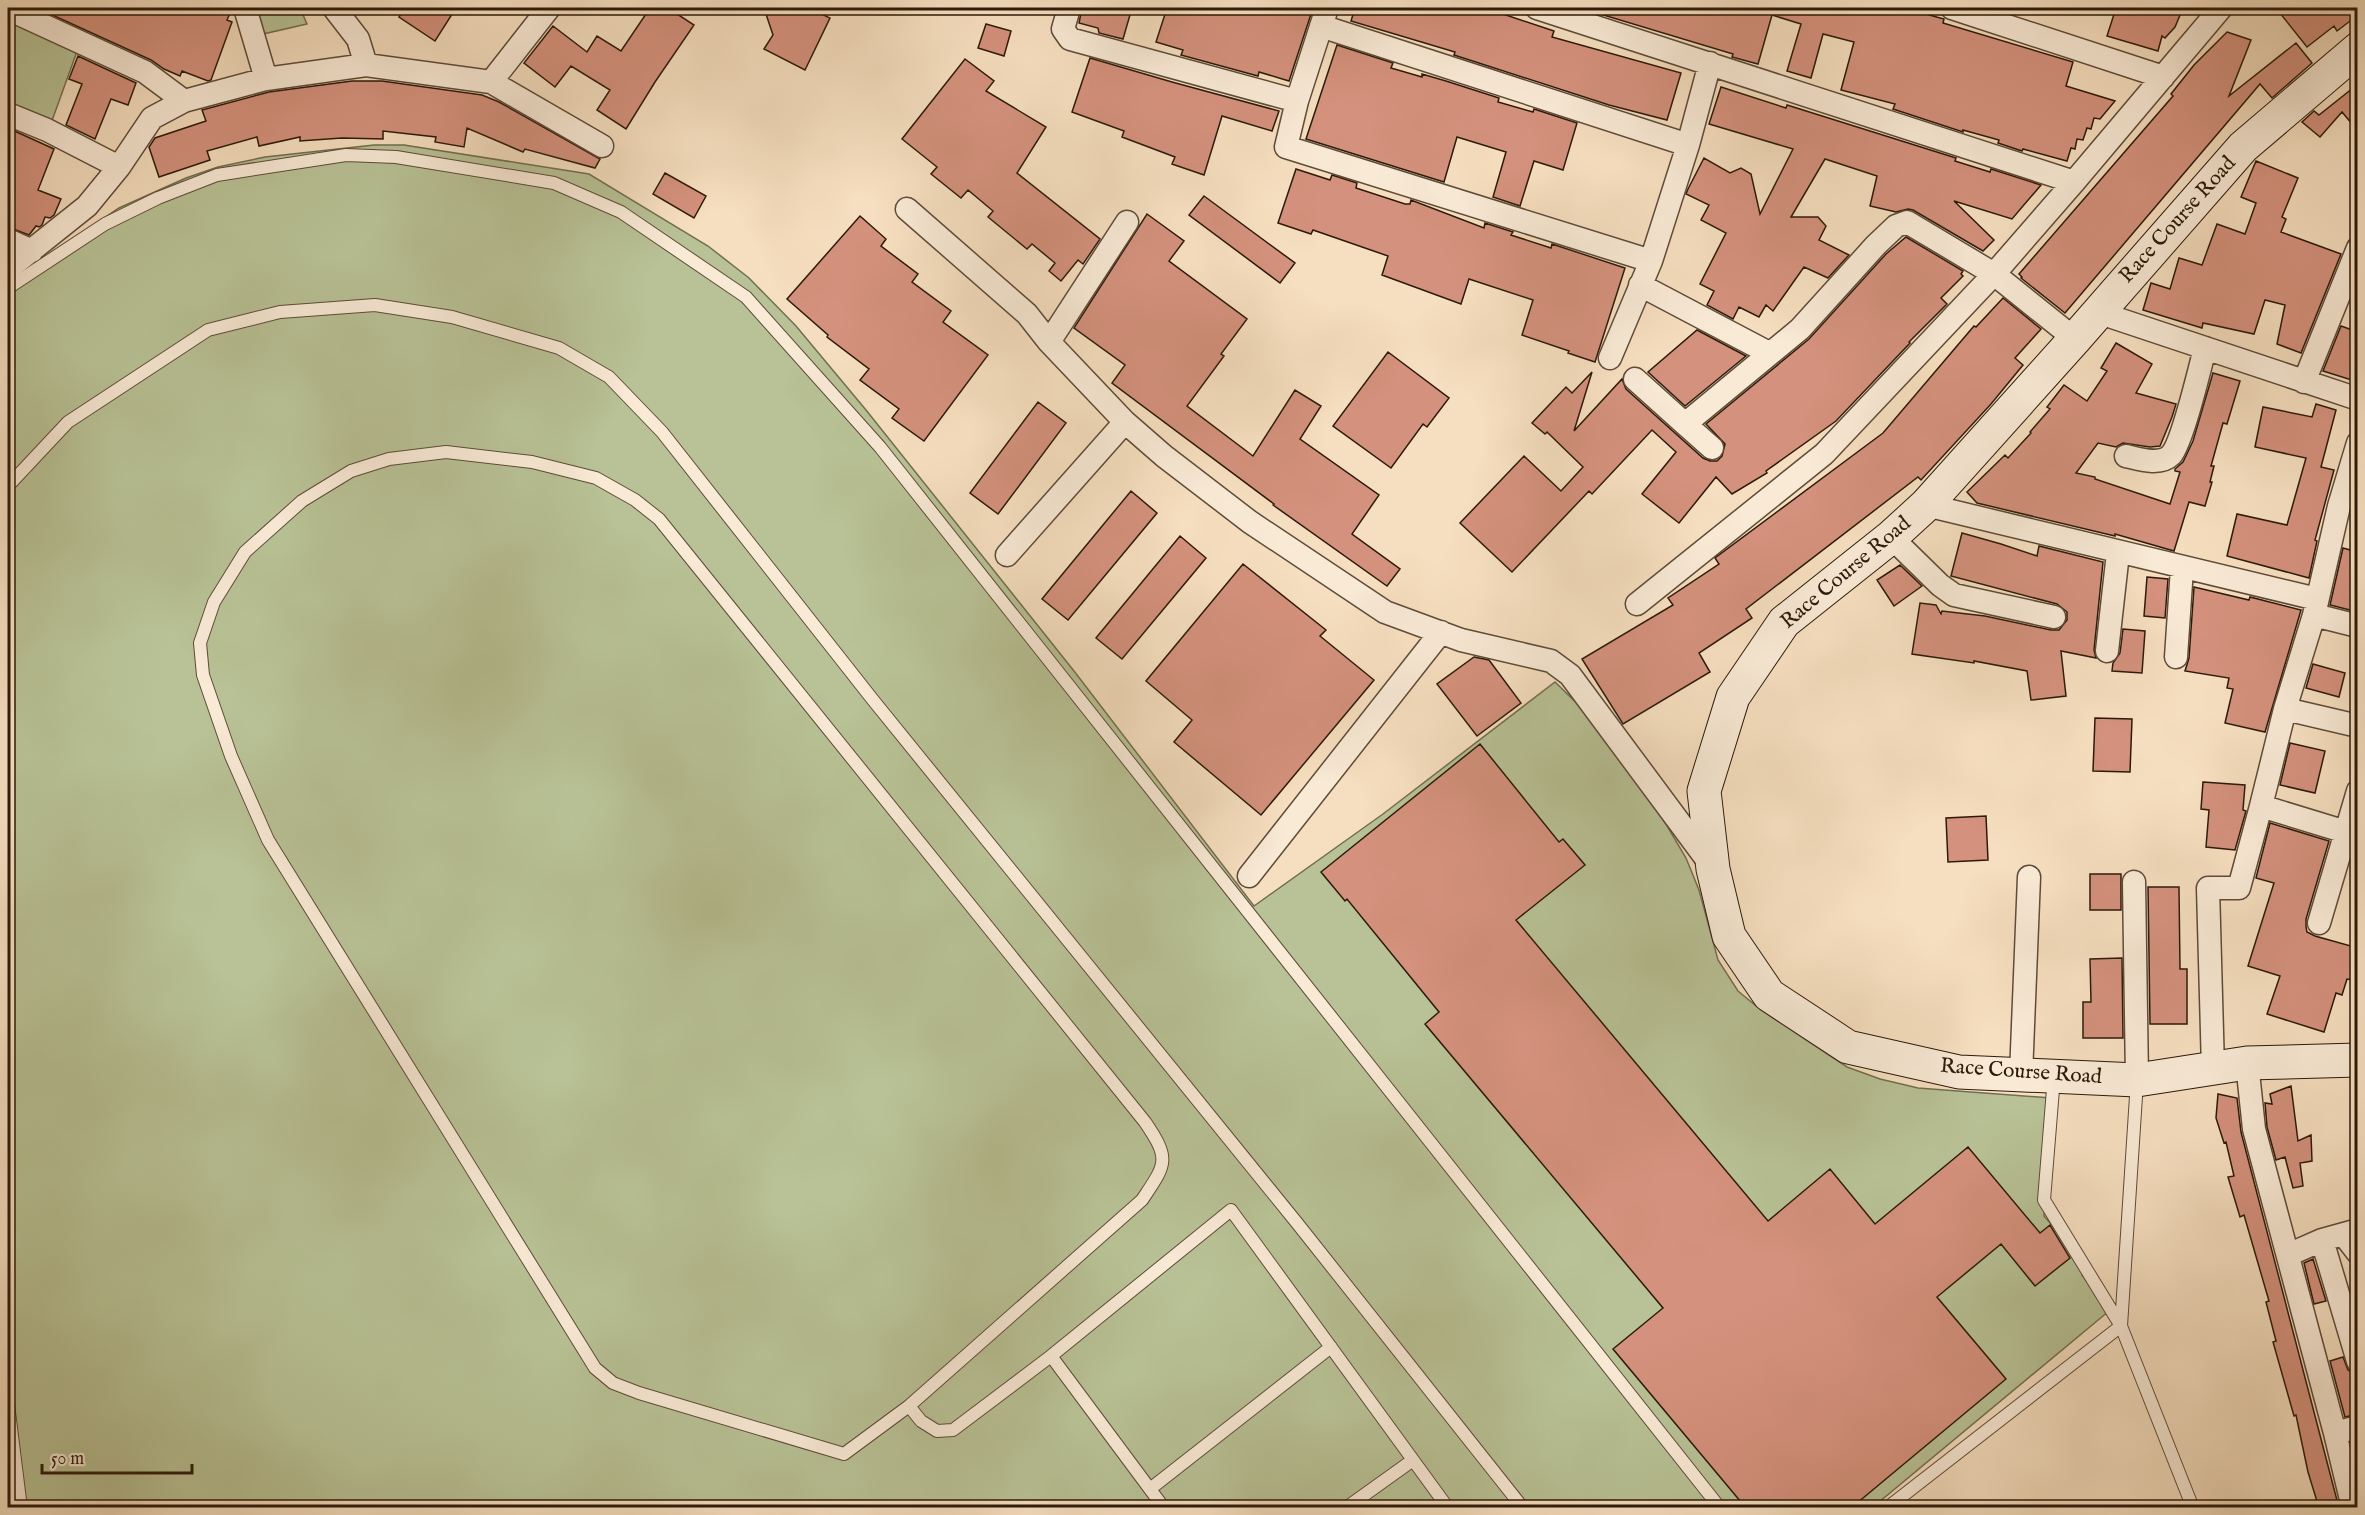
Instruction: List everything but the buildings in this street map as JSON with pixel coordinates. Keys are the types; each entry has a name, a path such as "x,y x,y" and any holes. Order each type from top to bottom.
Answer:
{"street":[{"path":"245,8 266,79"},
{"path":"334,8 358,39 366,65"},
{"path":"491,82 549,8"},
{"path":"1069,8 1063,29 1070,39 1297,100"},
{"path":"1537,8 2074,182"},
{"path":"1952,8 2163,77"},
{"path":"1637,604 1824,454 1994,274 2221,8"},
{"path":"8,9 145,72 184,101"},
{"path":"1651,261 1286,147 1297,100 1324,16 1688,145"},
{"name":"Race Course Road","path":"2358,49 2243,147 1926,505 1891,537 1784,622 1733,698 1704,791 1713,869 1729,936 1769,995 1848,1047 1959,1072 2137,1080 2247,1063 2358,1060"},
{"path":"1610,358 1651,261 1688,145 1710,63"},
{"path":"8,269 87,206 119,167 152,118 184,101 266,79 366,65 491,82 602,146"},
{"path":"8,114 47,130 119,167"},
{"path":"907,209 1027,314 1049,342 1125,422 1164,456 1250,522 1385,612 1461,640 1551,661 1570,675 1713,869"},
{"path":"1049,342 1127,222"},
{"path":"1685,424 1800,329 1896,226 1907,222 1994,274 2075,339"},
{"path":"8,240 32,251"},
{"path":"2304,382 2358,248"},
{"path":"1640,285 1769,353"},
{"path":"2097,312 2358,399"},
{"path":"2126,456 2161,460 2170,456 2179,441 2205,348"},
{"path":"1635,378 1712,448"},
{"path":"1007,555 1125,422"},
{"path":"2213,1069 2208,888 2239,888 2285,710 2315,607 2348,509 2358,443"},
{"path":"1926,505 2182,568 2315,607 2358,626"},
{"path":"1891,537 1940,585 1954,595 2054,617"},
{"path":"2107,651 2118,553"},
{"path":"2176,657 2182,568"},
{"path":"1249,876 1441,632"},
{"path":"2285,710 2358,726"},
{"path":"2319,922 2358,791"},
{"path":"2261,806 2346,832"},
{"path":"2021,1075 2029,877"},
{"path":"2134,882 2137,1080"},
{"path":"2247,1063 2254,1129 2353,1508"},
{"path":"2288,1255 2322,1240 2351,1232 2358,1253"},
{"path":"2322,1240 2358,1361"},
{"path":"2335,1433 2358,1427"}],"lane":[{"path":"8,288 105,224 158,198 217,175 346,154 396,157 554,183 621,212 746,297 880,447 1720,1508"},
{"path":"8,486 68,422 208,330 280,312 375,305 452,317 559,348 609,377 662,432 873,700 1290,1214 1523,1508"},
{"path":"446,452 532,462 596,478 635,500 659,519 1145,1122 1160,1145 1162,1170 1142,1200 909,1406 844,1454 639,1393 613,1383 595,1368 268,840 231,756 206,685 200,643 214,602 245,552 302,501 351,471 390,459 446,452"},
{"path":"2054,1076 2044,1200 2121,1326 2193,1508"},
{"path":"1887,1508 2121,1326 2137,1080"},
{"path":"909,1406 921,1420 937,1431 953,1430 1051,1356 1231,1210 1448,1508"},
{"path":"1150,1489 1331,1347"},
{"path":"1051,1356 1164,1508"},
{"path":"8,1404 21,1508"},
{"path":"1346,1508 1413,1460"}],"green space":[{"path":"255,8 300,8 307,24 263,34"},
{"path":"8,12 80,43 49,129 8,111"},
{"path":"374,145 404,145 589,174 708,246 749,278 796,326 866,410 1074,671 1254,906 1383,814 1555,682 1601,727 1666,824 1686,858 1699,890 1718,960 1738,991 1761,1010 1847,1067 1880,1079 1918,1088 2051,1098 2044,1216 2089,1268 2082,1275 2109,1311 1873,1507 8,1508 8,282 119,208 186,178 218,167 265,157"}]}
